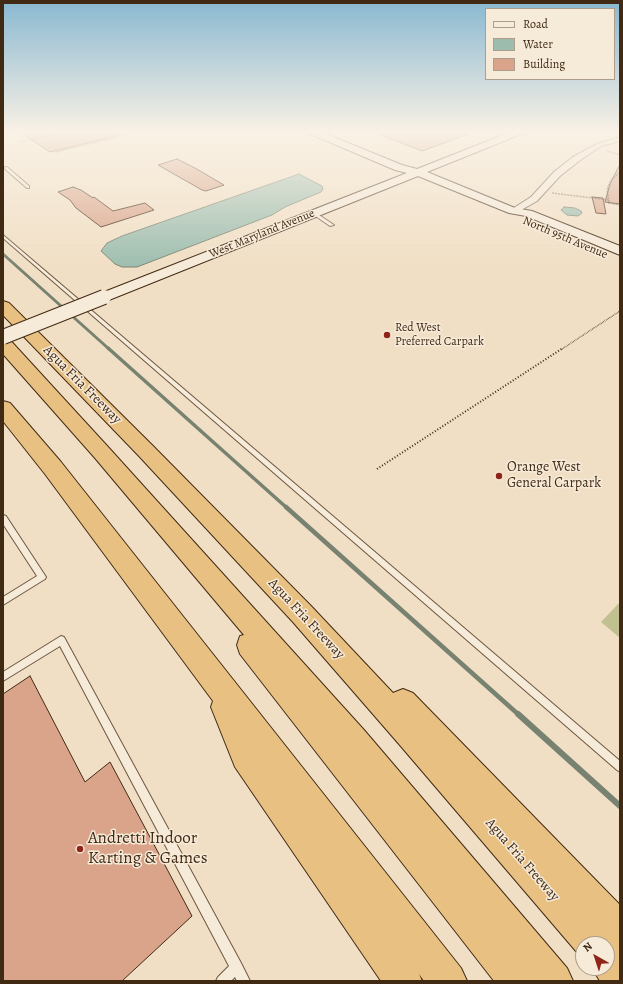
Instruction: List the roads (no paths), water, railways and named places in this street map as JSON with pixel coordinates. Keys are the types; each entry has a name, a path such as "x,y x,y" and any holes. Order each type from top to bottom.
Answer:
{"highway":[{"name":"Agua Fria Freeway","path":"3,306 141,445 302,614 410,732 587,936"},
{"path":"3,344 68,427 249,643 518,981"},
{"path":"3,363 68,427 353,741 554,981"},
{"path":"3,408 53,468 214,680 448,981"},
{"path":"302,614 356,654 620,931"},
{"path":"214,680 246,756 403,981"}],"street":[{"name":"West Maryland Avenue","path":"3,337 406,177"},
{"name":"North 95th Avenue","path":"430,177 513,211 528,213 620,251"},
{"path":"513,211 534,199 555,177"},
{"name":"North 95th Avenue","path":"513,211 518,218 620,261"}],"lane":[{"path":"16,177 28,188"},
{"path":"314,214 332,225"},
{"path":"3,236 620,767"},
{"path":"3,518 42,577 3,601"},
{"path":"3,677 61,640 244,981"},
{"path":"222,981 237,967"}],"water":[{"path":"291,177 305,177 322,186 323,189 321,192 285,207 272,215 137,267 122,267 115,264 101,251 107,243 122,236"},
{"path":"564,207 575,208 582,213 578,216 567,215 561,210"}],"waterway":[{"path":"3,254 109,349"},
{"path":"108,348 287,508"},
{"path":"286,507 519,715"},
{"path":"518,714 620,806"}],"place":[{"name":"Red West Preferred Carpark","path":"387,335"},
{"name":"Orange West General Carpark","path":"499,476"},
{"name":"Andretti Indoor Karting & Games","path":"80,849"}]}
